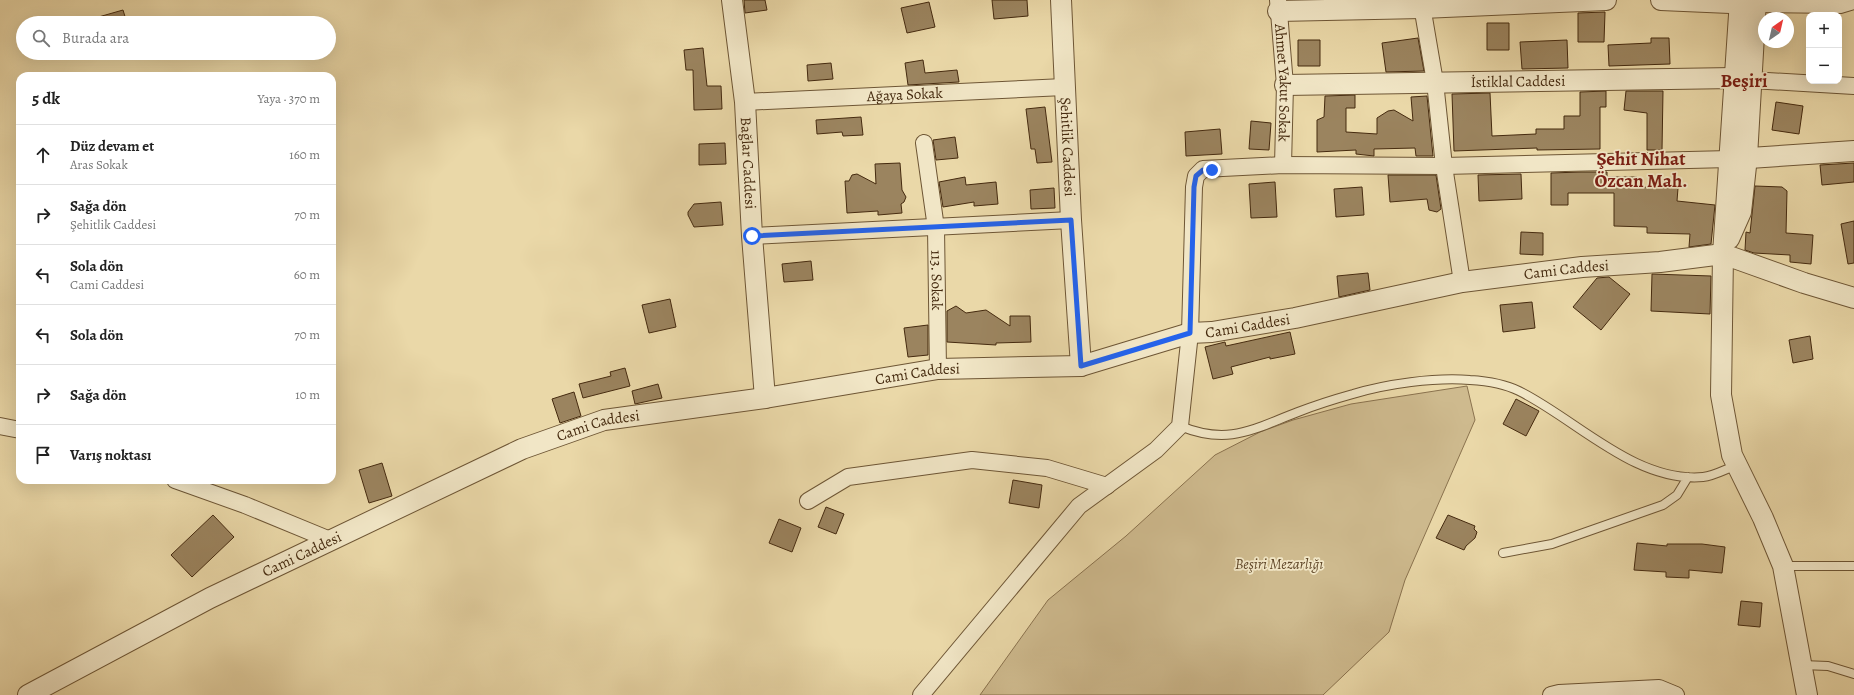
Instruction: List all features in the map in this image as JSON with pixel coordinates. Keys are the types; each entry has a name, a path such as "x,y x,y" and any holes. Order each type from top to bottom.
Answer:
{"street":[{"name":"Bağlar Caddesi","path":"732,0 745,102 752,236 765,398"},
{"name":"Şehitlik Caddesi","path":"1061,0 1071,220 1081,366"},
{"path":"1278,6 1606,0"},
{"path":"1661,0 1840,5 1854,1"},
{"path":"1748,2 1742,79 1739,158 1723,254 1721,395 1732,455 1783,566 1806,694"},
{"path":"1421,4 1435,82 1444,166 1462,282"},
{"name":"Ahmet Yakut Sokak","path":"1278,6 1285,85 1283,165"},
{"path":"1742,79 1854,86"},
{"name":"İstiklal Caddesi","path":"1285,85 1742,79"},
{"name":"Ağaya Sokak","path":"745,102 1064,87"},
{"name":"113. Sokak","path":"924,143 936,228 938,369"},
{"path":"921,695 1079,506 1156,450 1180,426 1190,333 1194,187 1196,176 1203,170 1283,165 1444,166 1739,158 1854,151"},
{"path":"752,236 936,228 1071,220"},
{"name":"Cami Caddesi","path":"28,695 210,598 522,448 604,420 765,398 938,369 1081,366 1190,333 1212,332 1296,318 1462,282 1582,267 1660,262 1723,254 1804,283 1854,298"},
{"path":"0,426 16,429"},
{"path":"808,501 848,477 972,460 1047,468 1107,486"},
{"path":"187,484 245,505 330,540"},
{"path":"1551,695 1566,693 1647,692 1659,688 1676,695"}],"lane":[{"path":"1180,426 1212,435 1244,434 1306,409 1355,393 1419,381 1471,380 1492,383 1519,391 1591,437 1640,464 1661,472 1688,477 1704,477 1737,466"},
{"path":"1503,553 1552,544 1663,504 1677,495 1688,477"},
{"path":"1783,566 1854,566"},
{"path":"1801,665 1828,666 1854,674"}],"green space":[{"name":"Beşiri Mezarlığı","path":"1467,386 1475,420 1405,580 1389,632 1323,695 980,695 1048,600 1126,536 1215,455 1260,432 1293,420 1351,404"}],"building":[{"path":"744,0 765,0 767,10 745,13"},
{"path":"992,0 1027,0 1028,16 994,19"},
{"path":"929,2 935,27 907,33 901,8"},
{"path":"123,10 125,16 102,16"},
{"path":"1605,12 1604,42 1578,42 1578,13"},
{"path":"1487,23 1509,23 1509,50 1487,50"},
{"path":"1418,38 1424,71 1386,72 1382,43"},
{"path":"1651,38 1669,38 1670,64 1609,66 1608,45 1651,43"},
{"path":"1298,40 1320,40 1320,66 1298,66"},
{"path":"1567,40 1568,68 1522,69 1520,42"},
{"path":"703,48 707,86 721,86 722,109 694,110 693,70 686,70 684,50"},
{"path":"923,60 925,73 957,70 959,82 908,85 905,63"},
{"path":"831,63 833,79 808,81 807,65"},
{"path":"1606,91 1606,107 1600,107 1600,149 1537,150 1537,148 1454,151 1452,94 1490,93 1492,136 1536,134 1536,129 1564,129 1564,116 1580,116 1580,92"},
{"path":"1626,91 1663,91 1662,150 1647,150 1647,113 1624,110"},
{"path":"1355,95 1355,108 1346,108 1346,132 1377,134 1377,118 1388,111 1394,110 1413,121 1411,97 1427,96 1433,156 1416,156 1415,148 1374,149 1374,156 1356,154 1356,150 1317,152 1317,120 1324,117 1325,96"},
{"path":"1776,102 1803,106 1799,134 1772,130"},
{"path":"1045,107 1052,162 1037,163 1035,149 1031,149 1026,109"},
{"path":"861,117 863,135 843,136 842,132 817,134 816,120"},
{"path":"1251,121 1271,123 1269,150 1249,149"},
{"path":"1220,129 1222,154 1186,156 1185,132"},
{"path":"955,137 958,158 936,160 933,140"},
{"path":"725,143 726,164 699,165 699,144"},
{"path":"900,163 902,190 906,197 904,202 901,204 902,213 878,215 878,211 847,213 845,181 849,181 852,175 857,174 876,184 875,164"},
{"path":"1854,163 1854,182 1822,185 1820,165"},
{"path":"1607,172 1607,177 1637,177 1637,187 1678,188 1677,201 1715,205 1711,244 1689,247 1690,234 1647,233 1647,227 1614,226 1614,193 1568,193 1568,205 1551,205 1551,173"},
{"path":"1521,174 1522,199 1479,201 1478,175"},
{"path":"1388,175 1436,175 1441,209 1437,212 1429,210 1427,199 1390,202"},
{"path":"965,177 966,185 996,182 998,204 974,206 974,202 943,207 939,182"},
{"path":"1275,182 1277,217 1251,218 1249,184"},
{"path":"1755,186 1782,187 1787,191 1786,233 1813,235 1811,264 1790,262 1790,255 1754,253 1745,250 1746,232 1750,233"},
{"path":"1362,187 1364,215 1336,217 1334,189"},
{"path":"1054,188 1055,208 1031,209 1030,190"},
{"path":"721,202 723,225 694,227 688,212 694,204"},
{"path":"1854,221 1854,263 1848,264 1841,224"},
{"path":"1521,232 1543,233 1543,255 1520,254"},
{"path":"811,261 813,280 784,282 782,264"},
{"path":"1368,273 1370,290 1339,297 1337,276"},
{"path":"1652,274 1711,276 1710,314 1651,311"},
{"path":"1609,277 1630,294 1601,330 1573,307 1597,278"},
{"path":"670,299 676,327 649,333 642,305"},
{"path":"1532,302 1535,328 1503,332 1500,305"},
{"path":"956,306 966,313 986,310 1010,326 1010,316 1030,316 1031,342 996,343 996,345 947,342 947,311"},
{"path":"928,325 928,355 908,357 904,328"},
{"path":"1290,332 1295,354 1270,359 1270,357 1231,367 1233,374 1213,379 1205,347 1225,342 1226,346"},
{"path":"1810,336 1813,359 1793,363 1789,340"},
{"path":"625,368 630,386 583,398 579,384 611,376 610,372"},
{"path":"658,384 662,398 635,404 632,391"},
{"path":"574,392 581,416 560,423 552,399"},
{"path":"1516,399 1539,411 1526,436 1503,424"},
{"path":"382,463 392,496 369,503 359,470"},
{"path":"1013,480 1042,485 1039,508 1009,503"},
{"path":"826,507 844,514 836,534 818,527"},
{"path":"213,515 234,537 192,577 171,555"},
{"path":"1448,515 1475,526 1474,529 1477,532 1475,538 1466,546 1464,550 1436,538"},
{"path":"779,519 801,528 792,552 769,543"},
{"path":"1637,543 1667,546 1667,544 1702,544 1725,547 1722,573 1689,570 1689,578 1666,577 1666,572 1634,570"},
{"path":"1741,601 1762,603 1760,627 1738,625"}],"district":[{"name":"Beşiri","path":"1744,81"},
{"name":"Şehit Nihat Özcan Mah.","path":"1641,170"}],"route":[{"path":"752,236 936,228 1071,220 1081,366 1190,333 1194,187 1196,176 1203,170 1212,170"}]}
